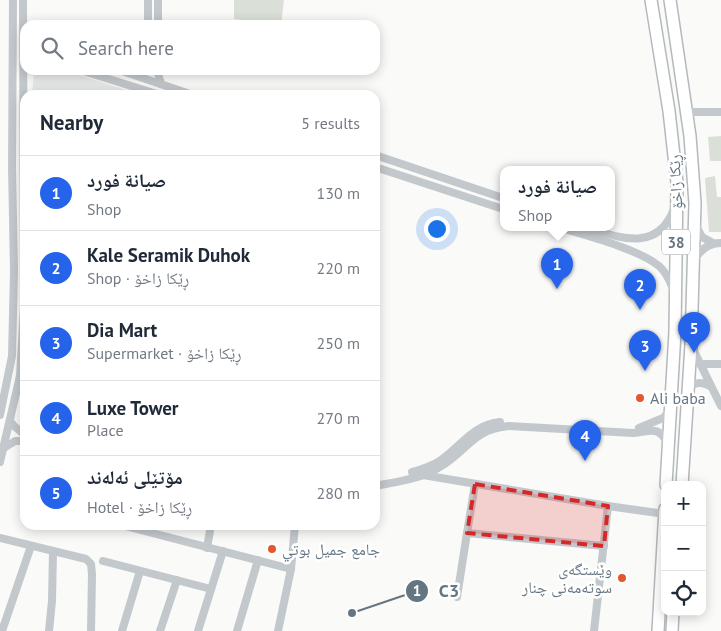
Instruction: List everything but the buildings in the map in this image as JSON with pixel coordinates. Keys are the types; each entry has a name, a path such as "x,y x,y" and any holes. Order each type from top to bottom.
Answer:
{"highway":[{"name":"ڕێکا زاخۆ","path":"651,0 670,111 677,183 675,332 666,481"},
{"name":"ڕێکا زاخۆ","path":"670,0 687,112 693,169 695,222 691,345 682,481"},
{"path":"658,631 661,594"},
{"path":"672,631 674,616"}],"street":[{"path":"0,415 12,356 14,271 12,168 13,0"},
{"path":"23,0 23,20"},
{"path":"148,0 148,20"},
{"path":"158,0 158,20"},
{"path":"23,13 25,20"},
{"path":"25,75 25,90"},
{"path":"96,75 144,90"},
{"path":"134,75 178,90"},
{"path":"158,75 161,84"},
{"path":"687,112 721,112"},
{"path":"380,157 500,197"},
{"path":"380,169 500,208"},
{"path":"468,198 474,187"},
{"path":"590,231 626,239 639,239 656,233 670,220 677,202"},
{"path":"695,222 696,228 702,237 717,243"},
{"path":"588,231 647,258 660,267 670,280 676,295"},
{"path":"693,262 699,253 717,243"},
{"path":"691,345 721,406"},
{"path":"700,364 721,364"},
{"path":"688,391 698,382 710,386"},
{"path":"0,462 20,383"},
{"path":"380,480 434,465 455,449 471,433 492,423 506,421 638,428 657,420 670,411"},
{"path":"10,420 20,431"},
{"path":"657,420 661,425 661,429 658,432"},
{"path":"380,485 421,475 441,466 474,438 495,427 509,426 633,433 651,429 665,438 668,444"},
{"path":"4,448 20,442"},
{"path":"421,475 661,514"},
{"path":"456,596 475,484"},
{"path":"594,631 608,506"},
{"path":"140,530 291,570"},
{"path":"207,548 210,530"},
{"path":"278,631 291,570 295,530"},
{"path":"467,533 604,546"},
{"path":"0,538 86,559 91,564 91,631"},
{"path":"2,631 31,546"},
{"path":"49,631 52,601 52,551"},
{"path":"198,631 222,551"},
{"path":"237,631 258,560"},
{"path":"103,561 211,589"},
{"path":"122,631 140,571"},
{"path":"160,631 177,580"}],"highlighted area":[{"path":"475,484 608,506 604,546 467,533"}],"shaded area":[{"path":"234,0 284,0 282,20 234,19"},
{"path":"34,75 79,75 126,90 32,90"},
{"path":"721,136 721,161 710,161 708,137"},
{"path":"715,176 717,197 721,197 721,232 709,232 705,178"}],"place":[{"name":"صيانة فورد","path":"557,289"},
{"name":"Kale Seramik Duhok","path":"640,310"},
{"name":"مۆتێلی ئەلەند","path":"694,353"},
{"name":"Dia Mart","path":"645,371"},
{"name":"Ali baba","path":"640,398"},
{"name":"Luxe Tower","path":"585,461"},
{"name":"جامع جميل بوتي","path":"272,549"},
{"name":"وێستگەی سوتەمەنی چنار","path":"622,578"},
{"name":"C3","path":"352,613"}]}
